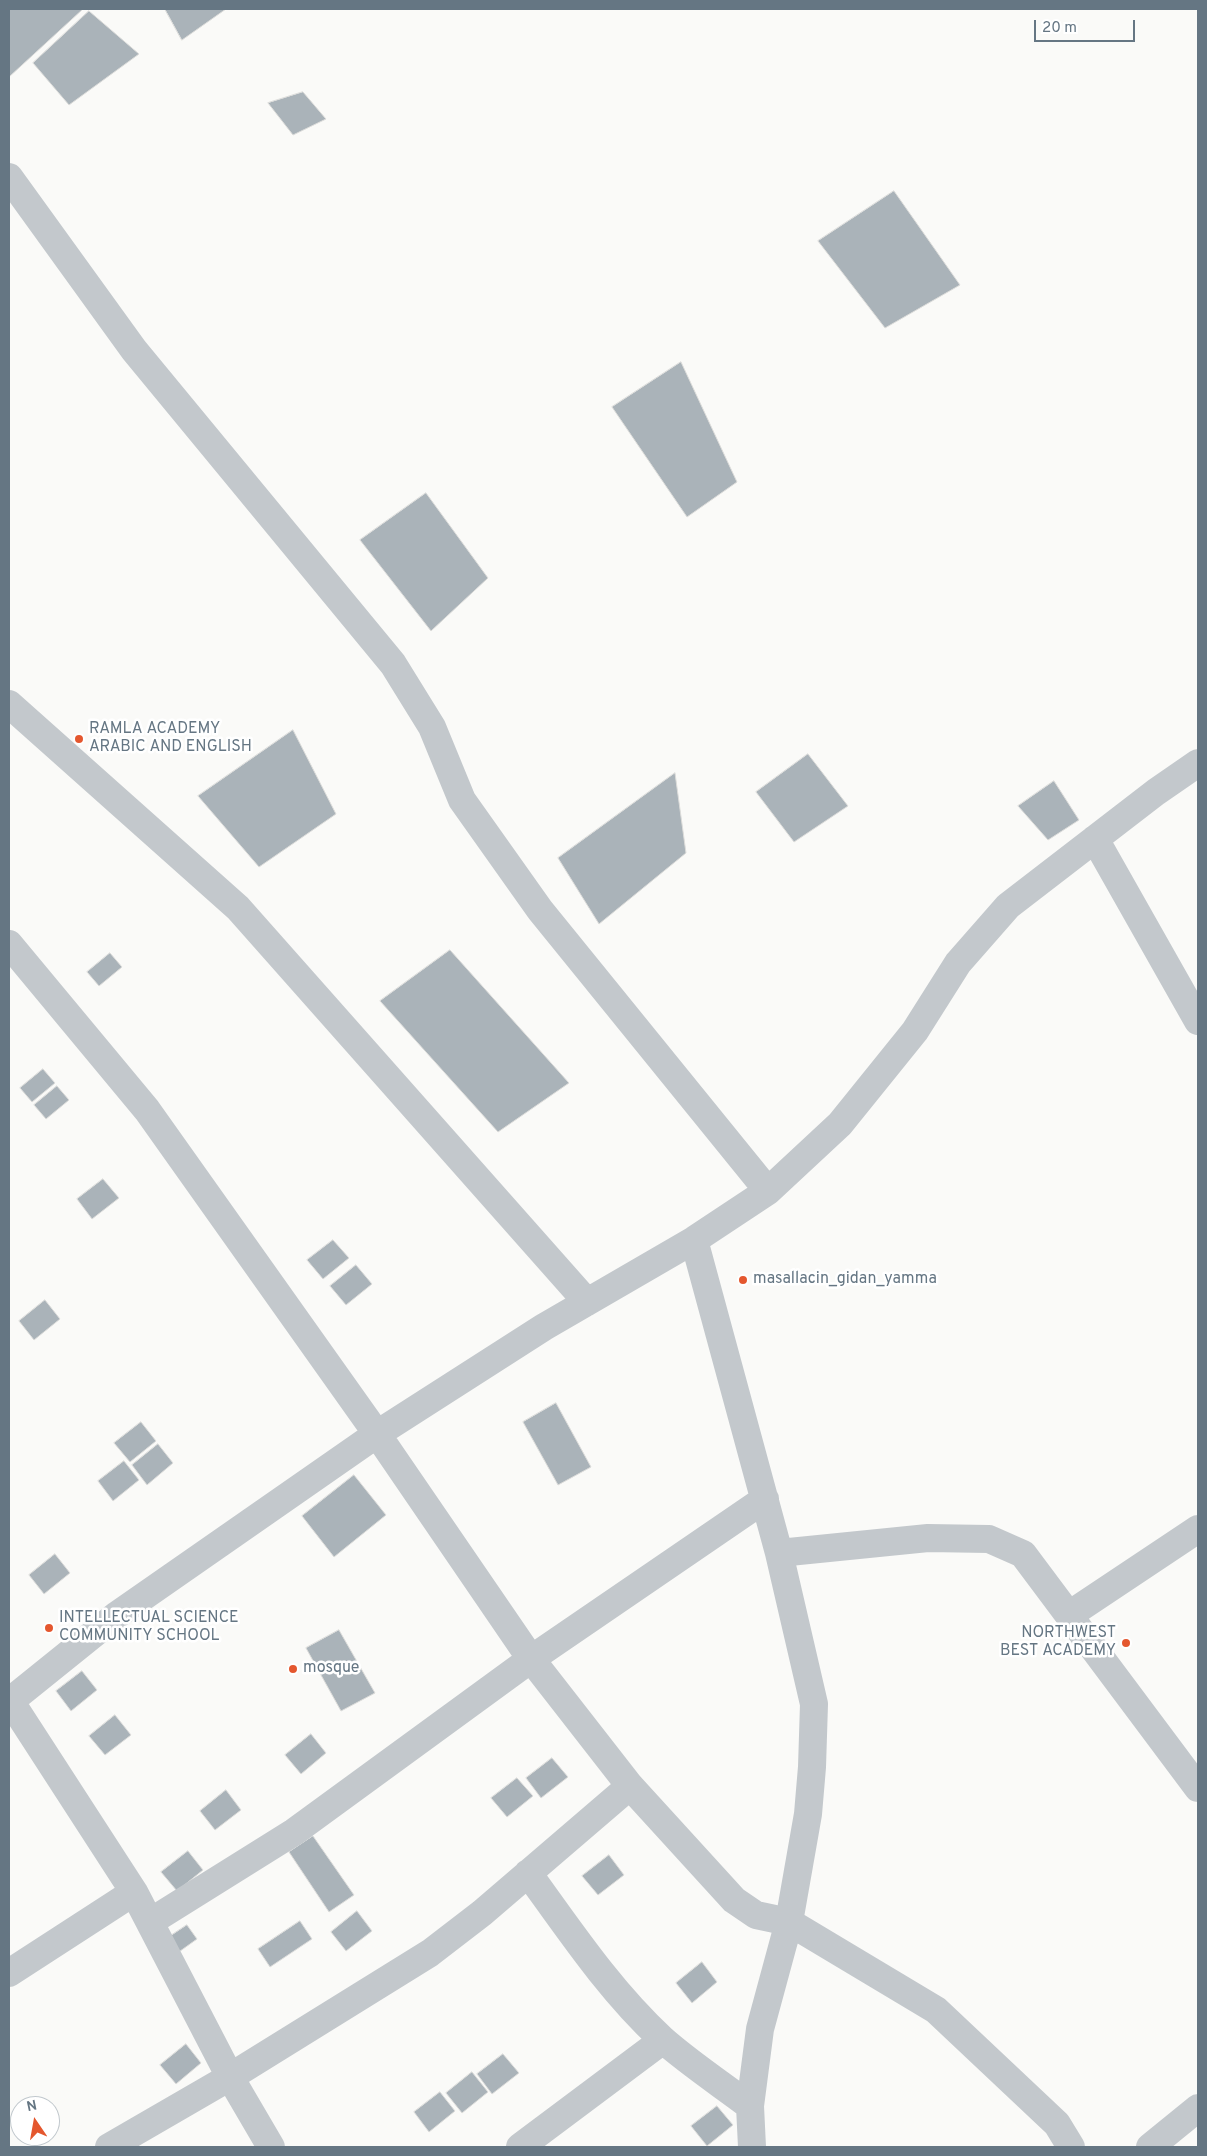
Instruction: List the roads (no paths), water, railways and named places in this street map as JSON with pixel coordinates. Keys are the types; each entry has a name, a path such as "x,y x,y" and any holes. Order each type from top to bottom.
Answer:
{"street":[{"path":"9,177 134,350 393,664 432,727 462,800 512,871 540,910 768,1191"},
{"path":"9,704 238,908 587,1302"},
{"path":"271,2147 230,2077 134,1892 9,1701 117,1614 377,1434 536,1332 694,1240 768,1191 840,1124 915,1031 958,963 1008,906 1198,763"},
{"path":"1095,839 1198,1022"},
{"path":"9,944 147,1110 377,1434 531,1659 630,1786 734,1900 756,1915 789,1922 936,2010 1058,2124 1071,2147"},
{"path":"694,1240 779,1552 814,1704 808,1814 789,1922 760,2029 750,2106 752,2147"},
{"path":"150,1922 294,1832 531,1659 765,1499"},
{"path":"1069,1615 1198,1529"},
{"path":"779,1552 928,1538 989,1539 1023,1554 1195,1775"},
{"path":"109,2147 230,2077 430,1953 482,1913 630,1786"},
{"path":"528,1873 582,1948 625,2002 664,2040 750,2106"},
{"path":"9,1973 134,1892"},
{"path":"520,2147 664,2040"},
{"path":"1150,2147 1198,2108"}],"place":[{"name":"RAMLA ACADEMY ARABIC AND ENGLISH","path":"79,739"},
{"name":"masallacin_gidan_yamma","path":"743,1280"},
{"name":"INTELLECTUAL SCIENCE COMMUNITY SCHOOL","path":"49,1628"},
{"name":"NORTHWEST BEST ACADEMY","path":"1126,1643"},
{"name":"mosque","path":"293,1669"}]}
